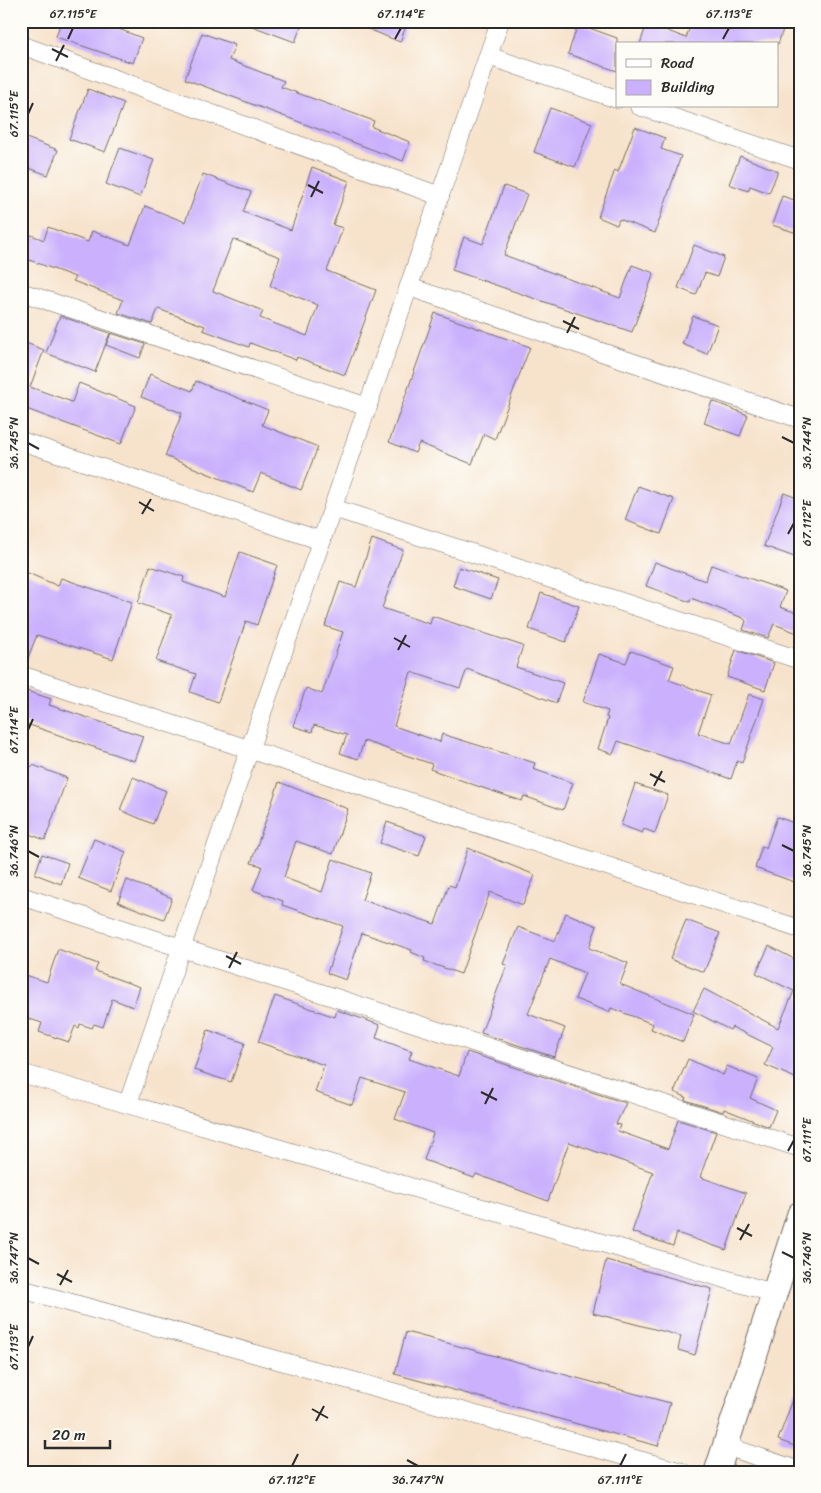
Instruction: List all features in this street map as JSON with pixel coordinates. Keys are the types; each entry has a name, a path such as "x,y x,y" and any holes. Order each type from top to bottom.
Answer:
{"street":[{"path":"128,1103 500,21"},
{"path":"21,45 440,196"},
{"path":"488,56 616,99"},
{"path":"645,108 800,160"},
{"path":"409,287 800,419"},
{"path":"21,292 368,407"},
{"path":"21,441 322,541"},
{"path":"333,508 800,660"},
{"path":"21,675 800,929"},
{"path":"21,896 800,1148"},
{"path":"21,1073 773,1293"},
{"path":"717,1472 773,1293 799,1218"},
{"path":"21,1288 682,1472"},
{"path":"726,1446 800,1471"}],"building":[{"path":"61,21 98,21 142,38 133,63 56,37"},
{"path":"244,21 303,21 295,42 244,23"},
{"path":"349,21 408,21 400,42"},
{"path":"692,21 786,21 778,44 778,42 641,42 647,23 686,38"},
{"path":"578,24 617,38 616,71 568,54"},
{"path":"202,33 235,45 229,60 284,81 281,87 374,121 372,127 410,142 403,161 185,79"},
{"path":"88,89 124,103 105,152 69,139"},
{"path":"550,108 592,123 575,167 534,152"},
{"path":"635,127 665,138 661,149 681,156 655,233 619,219 617,225 598,217 615,170 618,172"},
{"path":"21,136 58,150 48,175 21,165"},
{"path":"120,148 154,160 140,197 106,184"},
{"path":"740,156 778,171 769,193 750,186 748,191 729,184"},
{"path":"312,167 349,181 333,225 343,228 327,271 376,290 345,375 297,357 296,360 250,343 249,347 203,330 205,326 158,309 152,324 118,313 123,300 73,281 75,277 21,257 21,231 44,240 48,227 88,242 92,231 130,245 145,206 185,222 203,174 251,192 243,212 291,230","holes":["233,239 280,257 270,286 318,305 307,336 260,318 263,311 213,291"]},
{"path":"504,186 527,194 504,255 620,298 632,265 654,273 632,332 452,270 464,237 483,244"},
{"path":"782,196 800,202 800,234 772,225"},
{"path":"694,245 724,257 717,277 705,273 696,295 678,288"},
{"path":"435,313 530,347 495,439 484,434 472,464 419,443 415,453 389,442"},
{"path":"60,316 110,333 95,372 46,353"},
{"path":"693,316 718,325 707,354 682,344"},
{"path":"111,333 145,344 140,358 106,345"},
{"path":"21,341 44,350 30,387 72,402 79,383 136,406 121,444 21,407"},
{"path":"150,374 192,391 196,381 268,410 262,425 318,447 301,490 261,473 253,492 165,456 182,413 141,397"},
{"path":"712,401 748,415 740,436 704,423"},
{"path":"638,486 674,499 661,534 625,520"},
{"path":"784,493 800,499 800,559 764,546"},
{"path":"372,539 403,550 382,608 430,624 432,616 523,646 516,667 563,683 556,703 467,669 460,688 411,672 394,726 440,742 442,734 535,763 533,769 573,783 563,810 524,796 522,801 480,787 430,769 432,764 364,741 358,759 340,753 347,735 314,725 312,732 293,726 306,688 322,694 343,632 325,626 340,582 356,587"},
{"path":"240,552 277,565 257,625 246,621 218,702 190,692 196,674 156,661 172,615 138,603 150,566 184,577 183,582 225,597"},
{"path":"655,562 705,581 711,565 786,591 780,607 800,614 800,634 774,624 768,638 743,630 746,621 743,618 691,598 690,602 646,586"},
{"path":"459,567 498,580 491,599 453,586"},
{"path":"21,570 58,586 61,578 132,602 113,659 37,635 25,665 21,665"},
{"path":"541,593 579,606 566,642 529,629"},
{"path":"736,650 774,663 765,690 727,677"},
{"path":"631,651 674,666 669,680 711,695 698,733 731,744 749,694 764,699 742,763 737,761 731,779 618,741 613,754 598,749 608,718 606,717 608,711 583,702 599,654 626,663"},
{"path":"21,689 51,699 49,705 143,736 134,761 21,722"},
{"path":"21,763 31,767 33,765 67,778 45,840 21,831"},
{"path":"133,777 166,791 153,824 120,810"},
{"path":"279,782 348,809 333,854 296,841 284,877 322,892 333,859 371,873 362,900 435,924 449,885 455,887 468,848 535,875 523,905 490,892 461,974 424,961 425,958 411,952 412,950 362,933 346,980 327,973 343,926 282,905 283,901 253,890 262,866 251,863"},
{"path":"635,784 668,795 655,833 644,829 642,833 621,825"},
{"path":"777,817 800,825 800,884 755,868 762,846 766,848"},
{"path":"387,822 426,836 419,856 380,843"},
{"path":"94,839 126,852 111,891 78,878"},
{"path":"42,854 68,863 61,884 35,874"},
{"path":"127,880 172,898 164,919 118,902"},
{"path":"566,913 597,926 589,948 628,963 620,984 694,1014 683,1042 651,1029 653,1024 611,1008 609,1012 575,999 585,973 550,959 528,1014 565,1028 554,1057 481,1033 507,965 503,964 518,927 555,941"},
{"path":"686,920 720,933 704,972 670,959"},
{"path":"769,946 800,962 800,1080 765,1065 773,1047 732,1027 730,1030 693,1011 704,989 778,1028 794,991 756,973"},
{"path":"58,949 98,964 95,971 140,987 133,1007 112,999 103,1027 94,1024 92,1028 80,1024 79,1028 75,1026 69,1042 39,1032 42,1023 21,1016 21,974 47,982"},
{"path":"275,996 335,1017 337,1010 380,1025 376,1038 412,1051 409,1059 459,1076 467,1052 626,1103 616,1124 620,1125 618,1131 668,1149 678,1120 716,1132 700,1177 746,1193 726,1250 677,1233 673,1246 632,1232 653,1172 569,1142 548,1201 476,1174 474,1178 424,1160 433,1133 395,1119 405,1092 362,1078 352,1105 315,1092 324,1065 258,1042"},
{"path":"208,1030 245,1043 231,1082 194,1070"},
{"path":"688,1059 723,1075 727,1066 758,1079 750,1098 776,1110 769,1127 724,1109 723,1112 685,1100 686,1097 674,1092"},
{"path":"606,1260 712,1289 695,1355 678,1350 681,1336 593,1313"},
{"path":"406,1332 670,1403 658,1446 395,1374"},
{"path":"798,1386 800,1386 800,1448 778,1440"}]}
